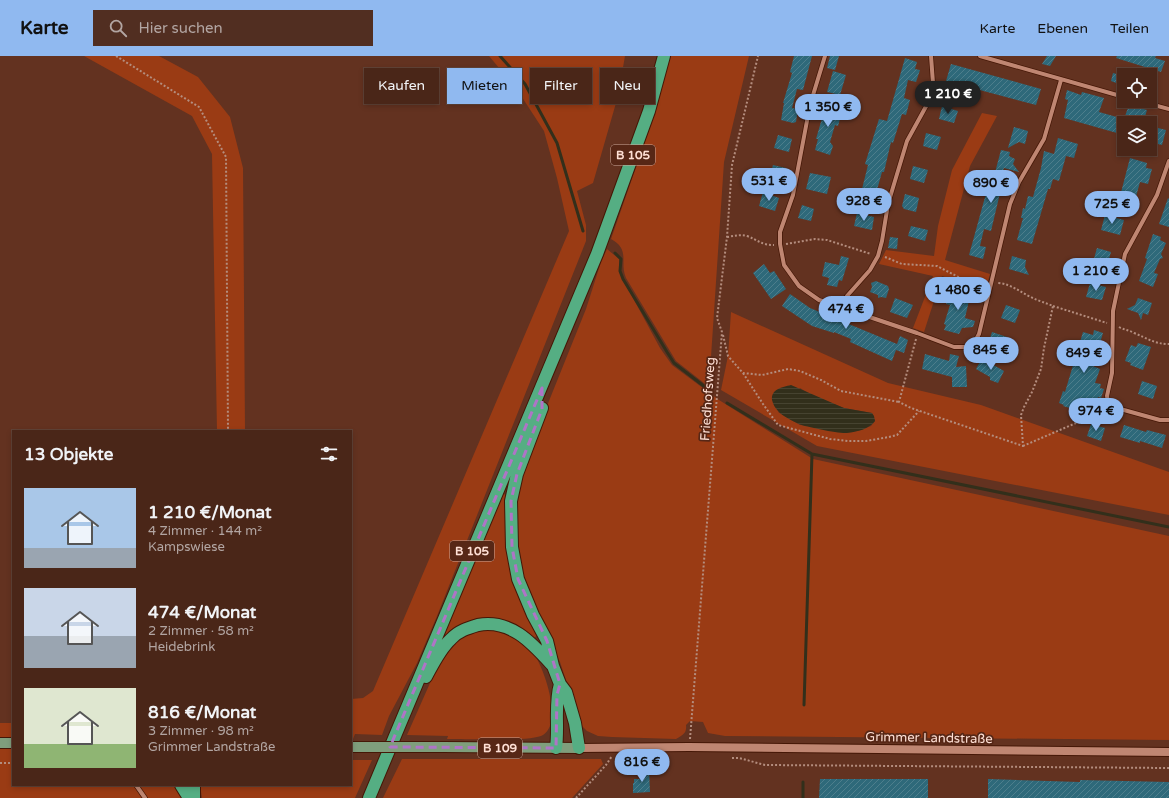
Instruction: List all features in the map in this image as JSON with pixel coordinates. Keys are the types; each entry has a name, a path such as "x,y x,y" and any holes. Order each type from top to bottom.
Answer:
{"highway":[{"name":"B 105","path":"403,715 542,388 605,235 649,111 664,56"},
{"path":"542,388 542,409 517,474 511,500 512,547 518,579 533,615 547,641 553,666 560,684 566,692 575,723 579,748"},
{"path":"369,798 403,715 442,649 451,638 462,630 483,624 506,626 526,637 553,666"},
{"path":"556,748 558,725 557,695 560,684"},
{"path":"182,786 189,798"},
{"path":"194,786 194,798"}],"main road":[{"path":"0,743 12,743"},
{"name":"B 109","path":"352,747 579,748"},
{"name":"Grimmer Landstraße","path":"579,748 612,747 1169,752"}],"street":[{"path":"825,56 810,106 793,195 780,232 780,244 784,265 798,286 818,300 842,307 954,347 966,347 974,343 979,334 1010,204 1019,182 1044,139 1061,80"},
{"path":"842,307 846,296 870,270 878,256 888,204 907,141 929,101 933,83 931,56"},
{"path":"980,56 1117,95"},
{"path":"1157,106 1169,109"},
{"path":"1169,161 1157,195 1125,254 1113,312 1112,373 1107,396 1108,403 1113,407 1160,420 1169,420"},
{"path":"137,786 145,798"}],"path":[{"path":"116,56 199,107 226,157 228,430"},
{"name":"Friedhofsweg","path":"689,748 722,332 717,318 727,237 732,165 758,56"},
{"path":"727,237 739,235 747,236 763,244 780,244 816,239 827,240 878,256 886,257 902,264 937,266 983,288 1005,284 1053,306 1041,369 1021,415 1023,446"},
{"path":"722,332 728,356 743,373 778,425 830,439 866,441 889,438 897,435 919,411"},
{"path":"899,402 917,333"},
{"path":"743,373 762,375 788,369 800,371 841,391 899,402 919,411 1023,446 1113,407"},
{"path":"576,798 612,757 612,747"},
{"path":"604,757 619,757"},
{"path":"731,758 739,758 765,765 1169,768"},
{"path":"0,763 12,763"}],"highlighted area":[{"path":"542,388 542,409 517,474 511,501 512,547 518,579 547,641 560,684 557,695 556,748 390,747 461,578"}],"shaded area":[{"path":"84,56 159,56 198,77 230,117 243,168 245,430 217,430 212,154 192,116"},
{"path":"489,56 625,56 623,68 600,68 600,104 616,104 593,183 577,191 586,225 586,241 437,616 417,663 389,716 382,735 355,734 352,739 352,699 363,698 373,691 569,231 557,178 544,131 522,97 522,68 499,68"},
{"path":"670,56 749,56 724,162 709,387 676,361 626,278 624,272 623,252 621,247 611,239 650,127"},
{"path":"982,113 997,116 970,166 945,260 990,274 985,291 942,276 924,332 913,328 933,276 879,264 886,250 934,256 938,226 952,170"},
{"path":"607,249 619,259 619,272 660,348 672,365 719,400 813,459 1169,536 1169,740 725,736 708,733 703,722 690,721 686,725 684,734 676,739 598,736 587,731 581,725 560,662 528,595 517,556 515,513 524,463 586,309 601,262"},
{"path":"731,312 888,383 981,405 1169,472 1169,515 817,446 721,390 728,356","holes":["800,388 813,396 844,408 872,413 875,421 871,426 858,431 800,425 778,412"]},
{"path":"791,385 844,408 872,413 875,421 870,426 862,430 847,433 823,430 799,424 780,413 772,400 773,393 775,391"},
{"path":"503,494 507,495 506,516 538,635 534,638 522,628 514,625 445,636 444,632"},
{"path":"488,628 510,633 528,646 535,656 545,679 552,706 552,718 549,728 543,735 526,739 447,739 448,736 407,735 442,656 457,641 473,632"},
{"path":"0,723 12,723 12,738 0,738"},
{"path":"0,747 12,747 12,786 135,786 142,798 0,798"},
{"path":"402,759 601,759 603,764 572,798 383,798"},
{"path":"352,760 372,760 355,798 202,798 200,786 352,786"},
{"path":"139,786 176,786 182,798 147,798"}],"building":[{"path":"794,56 812,56 803,90 797,89 792,108 798,109 796,122 793,123 781,120 783,103 792,73 790,72"},
{"path":"830,56 839,56 835,70 827,68"},
{"path":"1047,56 1056,56 1050,66 1042,64"},
{"path":"1117,56 1156,56 1155,58 1165,61 1161,72 1157,71 1157,68 1148,68 1116,58"},
{"path":"905,58 917,62 915,69 920,70 916,82 908,80 904,98 910,100 906,115 902,114 893,143 891,142 884,172 882,172 875,197 861,193 868,165 865,164 879,119 887,121"},
{"path":"951,64 1041,89 1036,105 946,81"},
{"path":"833,71 846,75 840,95 827,92"},
{"path":"1113,73 1117,74 1117,83 1111,81"},
{"path":"1067,90 1081,95 1082,92 1104,98 1099,112 1117,117 1117,133 1064,118 1068,100 1065,99"},
{"path":"833,102 844,105 838,126 835,125 830,142 833,146 830,155 815,150 818,139 816,139 825,108 831,110"},
{"path":"942,106 958,111 954,123 939,119"},
{"path":"1128,108 1140,108 1147,110 1145,116 1125,116"},
{"path":"1014,127 1028,131 1025,144 1019,142 1008,148"},
{"path":"1157,128 1166,130 1162,145 1157,144"},
{"path":"926,133 941,137 937,150 923,146"},
{"path":"778,135 792,139 789,152 774,148"},
{"path":"1058,138 1078,144 1074,158 1066,156 1059,181 1053,179 1050,189 1048,189 1032,244 1017,240 1023,218 1021,218 1023,208 1025,209 1028,196 1033,197 1044,151 1054,154"},
{"path":"1001,150 1010,152 1009,156 1015,159 1013,164 1019,172 1004,168 998,188 1001,189 991,231 984,229 980,246 986,247 983,259 969,255 990,179 993,180"},
{"path":"1130,158 1147,163 1146,168 1152,169 1148,184 1140,182 1134,204 1119,200"},
{"path":"773,165 786,168 780,184 768,182"},
{"path":"913,166 928,170 924,183 910,179"},
{"path":"810,173 831,177 827,194 806,189"},
{"path":"763,192 779,198 775,211 759,206"},
{"path":"905,194 919,198 916,212 904,209 902,206"},
{"path":"875,197 883,199 879,210 872,208"},
{"path":"1168,198 1169,199 1169,227 1159,224"},
{"path":"802,205 814,209 811,221 798,218"},
{"path":"857,213 874,217 872,230 854,226"},
{"path":"1105,215 1124,220 1120,235 1101,230"},
{"path":"911,226 928,230 925,241 908,236"},
{"path":"1153,234 1161,237 1160,240 1166,243 1161,254 1163,258 1160,259 1154,273 1158,274 1153,287 1139,281 1147,259 1145,258"},
{"path":"890,237 898,238 897,249 888,248"},
{"path":"1097,248 1111,252 1107,266 1093,262"},
{"path":"841,256 849,258 842,281 839,280 837,287 827,285 829,278 822,276 825,262 839,265"},
{"path":"1012,256 1026,260 1025,267 1029,275 1009,269"},
{"path":"764,264 770,273 774,271 786,289 771,299 753,273"},
{"path":"876,281 888,286 889,289 886,298 878,298 878,295 870,292 872,287 871,283"},
{"path":"1090,283 1106,287 1102,300 1086,297"},
{"path":"950,287 971,292 965,318 975,321 973,327 962,328 959,334 944,330 946,325 944,324 950,305 946,304"},
{"path":"790,294 810,308 897,344 900,336 908,340 904,353 896,350 892,361 850,342 851,339 834,332 812,326 782,306"},
{"path":"895,298 913,305 907,318 890,312"},
{"path":"1138,298 1152,303 1148,315 1143,313 1141,320 1138,313 1127,309 1135,305"},
{"path":"1006,305 1020,310 1015,323 1001,318"},
{"path":"1094,330 1103,333 1093,366 1100,369 1095,383 1101,384 1100,388 1104,389 1101,398 1098,397 1096,406 1076,400 1073,409 1063,406 1064,405 1059,403 1063,391 1065,392 1083,332 1093,335"},
{"path":"992,332 1007,337 1002,350 988,344"},
{"path":"1138,343 1151,347 1143,370 1130,365 1131,363 1125,361 1131,345 1136,347"},
{"path":"925,354 949,361 950,354 959,356 956,367 966,366 967,387 952,387 952,377 922,369"},
{"path":"981,360 1004,371 998,383 990,380 990,377 976,369"},
{"path":"1142,381 1157,386 1153,399 1138,394"},
{"path":"1091,424 1105,428 1101,441 1087,436"},
{"path":"1124,425 1146,432 1147,430 1166,435 1162,448 1120,437"},
{"path":"649,768 650,792 633,793 634,779 642,779 641,769"},
{"path":"820,779 928,779 928,798 819,798"},
{"path":"988,779 1080,782 1080,780 1169,782 1169,798 988,798"}],"waterway":[{"path":"500,56 525,84 557,143 583,231"},
{"path":"615,253 621,259 620,271 623,279 674,363 705,387"},
{"path":"727,403 812,454 1169,527"},
{"path":"804,705 812,454"},
{"path":"803,782 803,798"}]}
